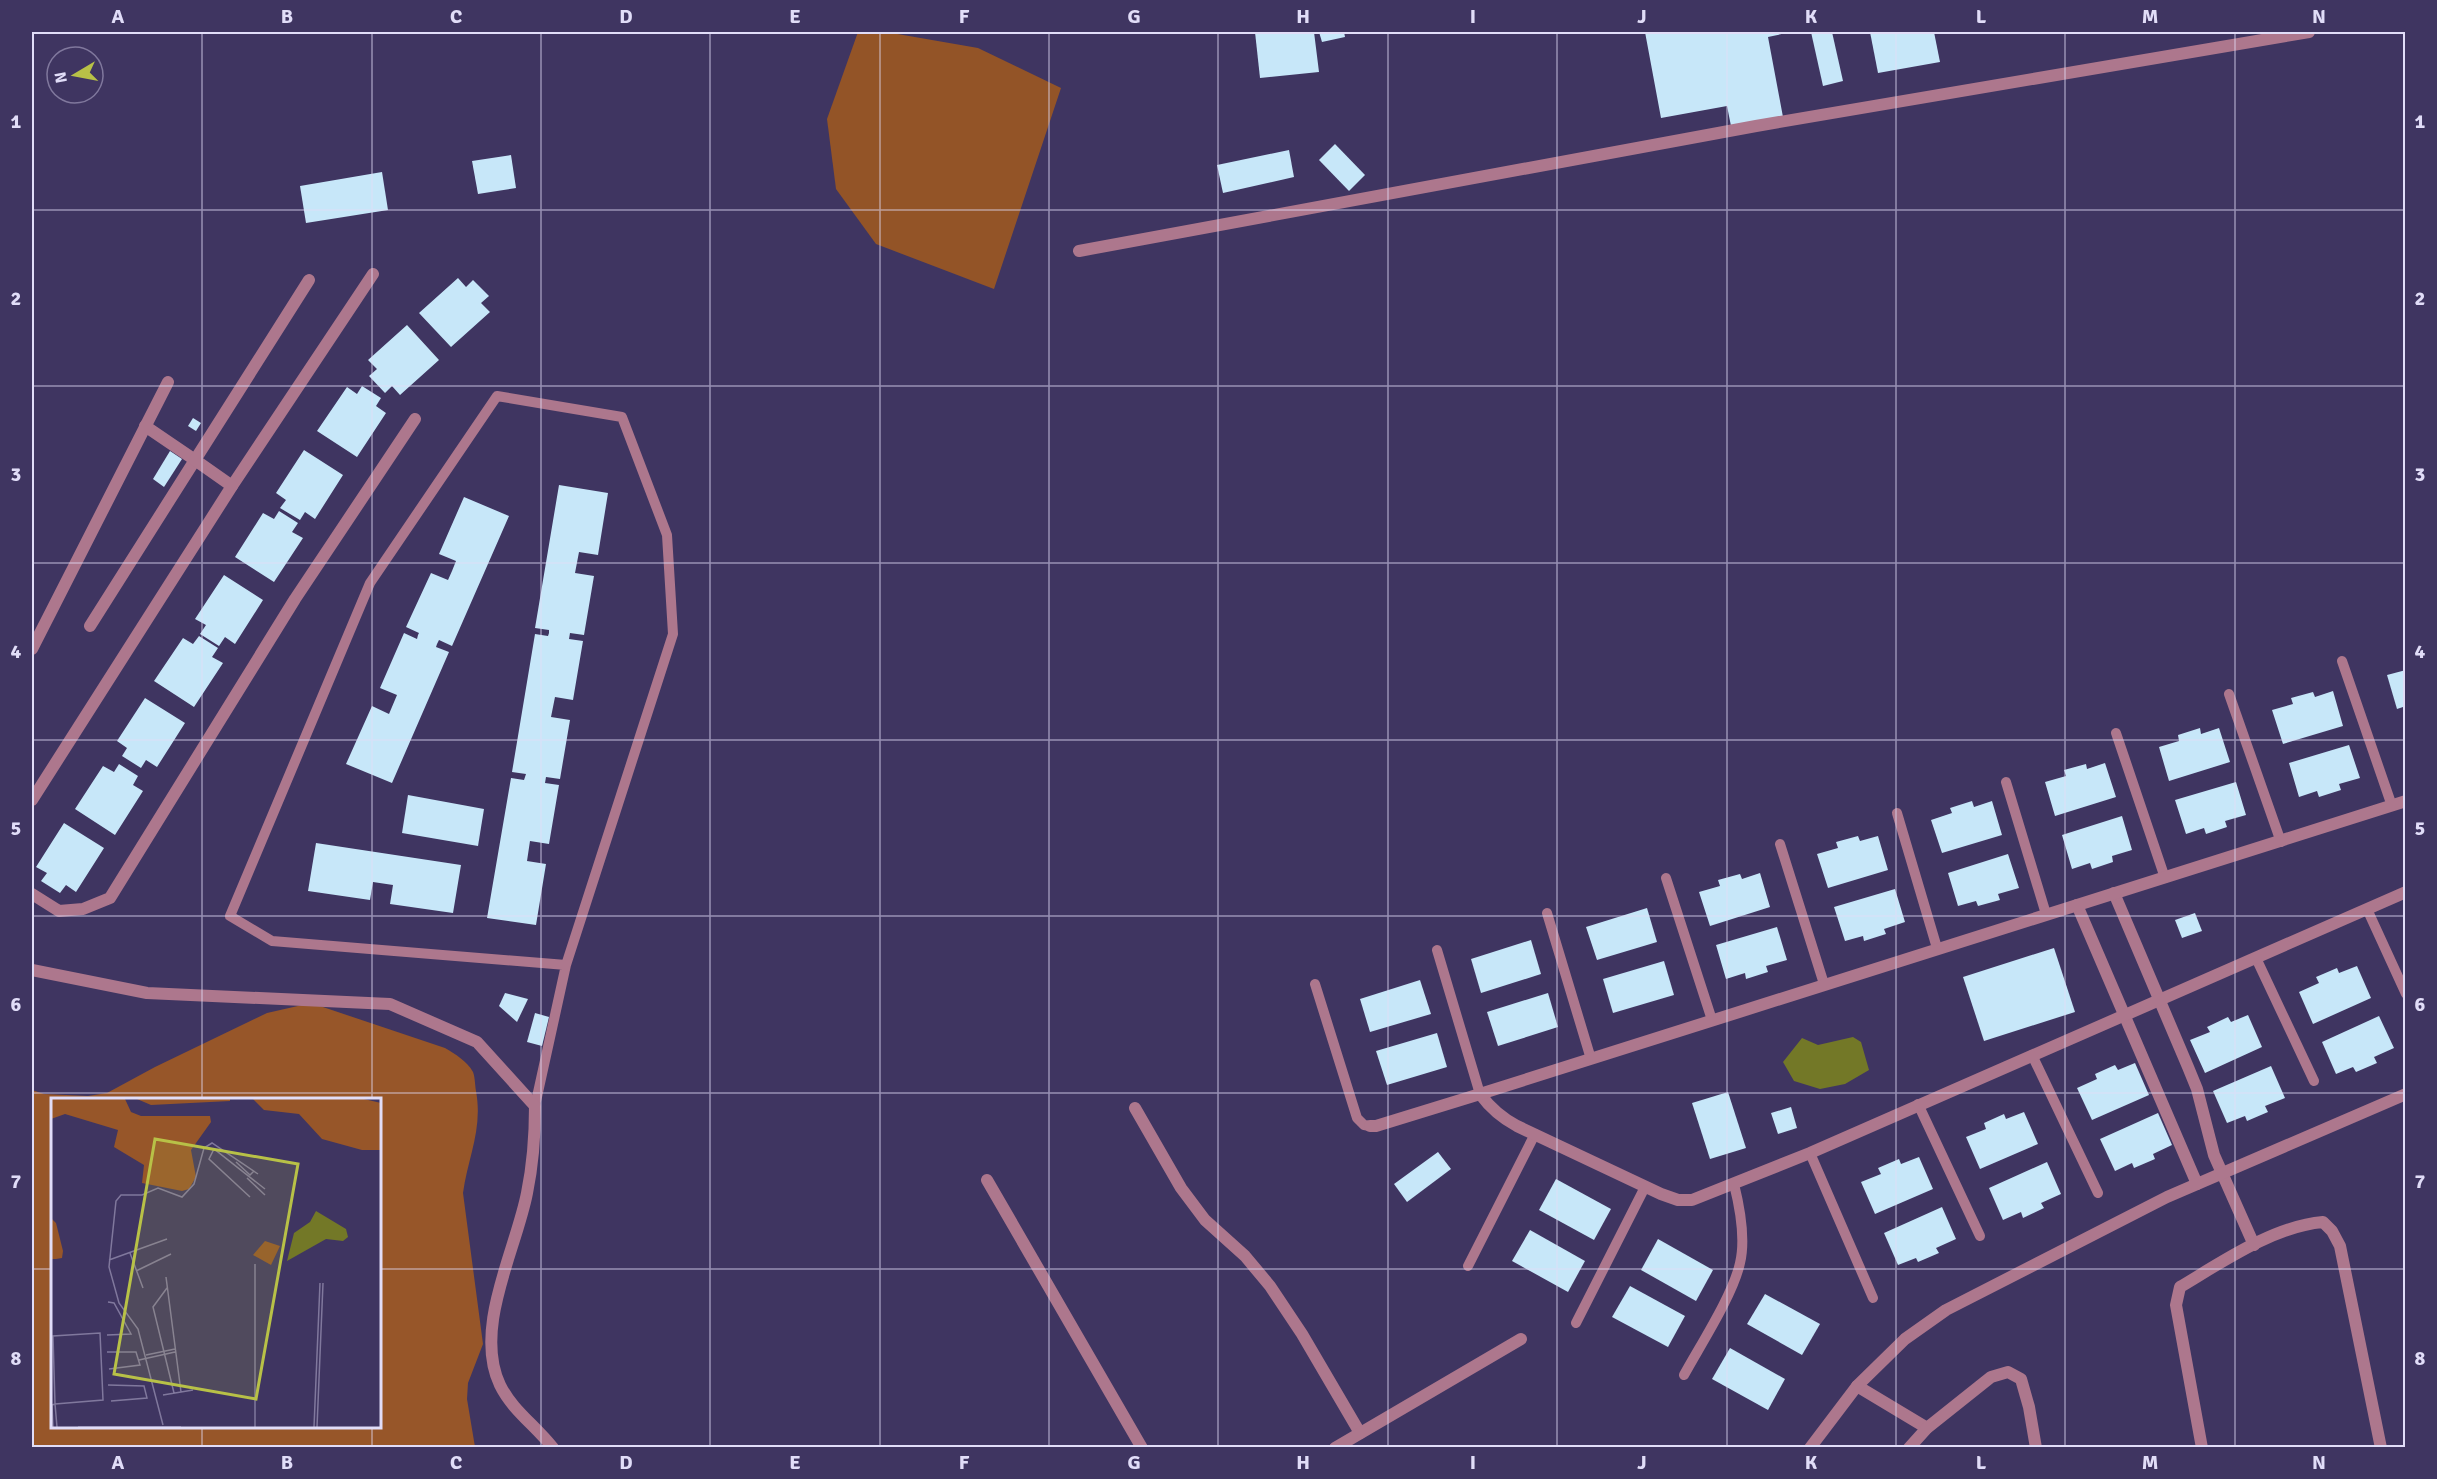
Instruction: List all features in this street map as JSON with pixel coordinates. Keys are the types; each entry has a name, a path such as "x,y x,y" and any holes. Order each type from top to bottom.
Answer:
{"street":[{"path":"1079,251 1756,126 2309,32"},
{"path":"32,800 232,486 374,274"},
{"path":"90,626 309,280"},
{"path":"32,649 168,382"},
{"path":"32,894 59,911 83,909 110,898 294,599 416,419"},
{"path":"145,426 232,486"},
{"path":"1370,1126 1480,1094 2406,801"},
{"path":"1480,1094 1503,1118 1535,1134 1669,1198 1692,1200 1810,1153 2406,892"},
{"path":"2114,894 2197,1089 2208,1136 2254,1245"},
{"path":"2077,905 2197,1184"},
{"path":"32,970 147,993 390,1004 477,1042 535,1106 534,1145 527,1194 494,1314 492,1358 500,1385 519,1413 553,1448"},
{"path":"1810,1448 1857,1386 1905,1339 1946,1310 2167,1197 2406,1094"},
{"path":"1135,1108 1181,1188 1205,1220 1239,1250 1270,1286 1302,1334 1360,1433"},
{"path":"987,1180 1142,1448"},
{"path":"2202,1448 2176,1305 2180,1287 2254,1245 2303,1224 2323,1222 2332,1231 2340,1246 2381,1448"},
{"path":"1335,1448 1521,1339"},
{"path":"1909,1448 1927,1428 1991,1377 2008,1372 2021,1379 2029,1407 2036,1448"},
{"path":"1857,1386 1927,1428"}],"lane":[{"path":"535,1106 566,965 673,634 667,535 622,417 497,396 370,582 230,916 272,940 566,965"},
{"path":"2342,661 2392,806"},
{"path":"2229,694 2281,842"},
{"path":"2116,733 2165,878"},
{"path":"2006,782 2046,914"},
{"path":"1897,813 1937,948"},
{"path":"1780,844 1824,984"},
{"path":"1666,878 1712,1020"},
{"path":"2367,909 2406,994"},
{"path":"1547,913 1591,1059"},
{"path":"1437,950 1480,1094"},
{"path":"2256,958 2314,1081"},
{"path":"1315,984 1357,1118 1370,1126"},
{"path":"2032,1054 2098,1193"},
{"path":"1918,1104 1980,1236"},
{"path":"1468,1266 1535,1134"},
{"path":"1810,1153 1874,1298"},
{"path":"1684,1375 1735,1280 1741,1261 1740,1212 1734,1184"},
{"path":"1576,1323 1645,1187"}],"shaded area":[{"path":"858,32 886,32 978,48 1061,88 994,289 876,244 836,189 827,119"},
{"path":"311,1003 445,1048 457,1055 470,1068 475,1079 478,1118 463,1193 483,1344 468,1383 467,1399 475,1447 32,1447 32,1090 44,1094 88,1096 107,1093 267,1013"},
{"path":"1853,1037 1861,1042 1869,1070 1845,1084 1820,1089 1794,1081 1783,1062 1802,1038 1818,1045"}],"building":[{"path":"1255,32 1314,32 1319,72 1260,78"},
{"path":"1319,32 1344,32 1345,37 1322,42"},
{"path":"1645,32 1791,32 1768,37 1783,117 1731,126 1727,106 1661,118"},
{"path":"1811,32 1832,32 1843,81 1823,86"},
{"path":"1870,32 1934,32 1940,62 1878,73"},
{"path":"1335,144 1365,175 1349,191 1319,160"},
{"path":"1289,150 1294,177 1223,193 1217,165"},
{"path":"511,155 516,188 478,194 472,161"},
{"path":"382,172 388,210 306,223 300,186"},
{"path":"458,278 466,287 473,280 489,296 481,303 490,312 451,347 419,313"},
{"path":"407,325 439,360 400,395 392,386 385,393 369,376 377,369 368,360"},
{"path":"362,386 381,398 376,406 386,413 357,457 317,431 347,387 357,394"},
{"path":"193,418 201,423 196,431 188,426"},
{"path":"304,450 343,475 315,519 305,512 300,520 280,508 286,500 276,493"},
{"path":"170,451 182,459 164,487 153,479"},
{"path":"559,485 608,493 598,555 579,552 575,573 594,576 584,635 570,633 569,639 583,641 573,700 555,697 551,717 570,720 560,779 546,777 545,783 559,785 549,844 530,841 527,861 546,864 536,925 487,918 511,778 524,780 526,774 512,772 535,634 548,636 549,633 549,630 535,628"},
{"path":"464,497 509,516 452,646 439,640 437,644 436,647 449,652 392,783 346,764 372,706 389,714 397,695 380,688 404,633 417,639 419,633 406,627 431,573 448,580 452,571 456,561 439,554"},
{"path":"279,511 298,523 292,532 303,538 274,582 235,557 263,513 274,519"},
{"path":"224,575 263,600 235,644 225,637 219,646 200,634 206,625 195,619"},
{"path":"199,636 218,648 212,657 223,663 194,707 154,681 183,638 193,644"},
{"path":"2406,670 2406,706 2397,709 2387,675"},
{"path":"2333,691 2343,726 2283,744 2272,710 2293,704 2291,698 2313,692 2315,697"},
{"path":"145,698 185,723 157,767 146,760 141,768 122,756 127,748 117,741"},
{"path":"2200,728 2201,734 2219,728 2230,762 2169,781 2159,747 2179,741 2178,735"},
{"path":"2349,745 2360,778 2339,784 2341,790 2319,797 2317,791 2299,797 2289,763"},
{"path":"2105,763 2116,797 2055,816 2045,782 2066,776 2064,770 2086,764 2087,769"},
{"path":"119,764 138,776 133,785 143,791 115,835 75,809 103,766 114,772"},
{"path":"2236,782 2246,815 2225,821 2227,827 2206,834 2204,828 2186,834 2175,800"},
{"path":"408,795 484,809 478,846 402,833"},
{"path":"1972,801 1974,807 1992,801 2002,835 1942,853 1931,820 1952,813 1950,808"},
{"path":"2122,816 2132,850 2112,856 2113,862 2092,869 2090,863 2072,869 2062,835"},
{"path":"64,823 104,848 76,892 66,885 60,893 41,881 47,873 36,867"},
{"path":"1858,836 1860,841 1878,836 1888,870 1828,888 1817,854 1838,848 1836,842"},
{"path":"316,843 461,865 453,913 390,904 393,885 373,882 370,900 308,891"},
{"path":"2008,854 2019,888 1998,894 2000,900 1978,906 1976,901 1958,906 1948,873"},
{"path":"1760,873 1770,907 1710,926 1699,892 1720,886 1718,880 1740,874 1742,879"},
{"path":"1895,889 1905,922 1884,929 1886,934 1864,941 1863,936 1845,941 1834,907"},
{"path":"1647,908 1657,942 1597,960 1586,927"},
{"path":"2195,913 2202,931 2182,938 2175,920"},
{"path":"1777,927 1787,960 1766,966 1768,972 1746,979 1745,973 1726,979 1716,945"},
{"path":"1531,940 1541,974 1481,993 1471,959"},
{"path":"2054,948 2075,1012 1984,1041 1963,977"},
{"path":"1664,961 1674,995 1613,1013 1603,979"},
{"path":"2357,966 2371,998 2313,1024 2299,992 2319,983 2316,977 2337,968 2339,973"},
{"path":"1420,980 1431,1014 1370,1032 1360,999"},
{"path":"505,993 528,999 517,1022 499,1006"},
{"path":"1548,993 1558,1027 1498,1046 1487,1012"},
{"path":"535,1013 549,1017 542,1046 527,1042"},
{"path":"2248,1015 2262,1047 2205,1073 2190,1040 2210,1032 2207,1027 2228,1017 2231,1022"},
{"path":"2379,1016 2394,1048 2374,1057 2377,1063 2356,1072 2353,1067 2336,1074 2322,1042"},
{"path":"1437,1033 1447,1067 1387,1085 1376,1051"},
{"path":"2135,1063 2149,1095 2092,1120 2077,1088 2097,1079 2095,1074 2115,1065 2118,1070"},
{"path":"2271,1066 2285,1098 2265,1106 2268,1112 2247,1121 2245,1116 2227,1123 2213,1091"},
{"path":"1728,1092 1746,1148 1710,1159 1692,1103"},
{"path":"1791,1107 1797,1128 1778,1134 1771,1113"},
{"path":"2024,1112 2038,1144 1980,1169 1966,1137 1986,1129 1984,1123 2004,1114 2006,1119"},
{"path":"2158,1113 2172,1145 2153,1154 2155,1159 2134,1168 2132,1163 2115,1171 2100,1139"},
{"path":"1438,1152 1451,1169 1407,1202 1394,1184"},
{"path":"1919,1157 1933,1189 1875,1214 1861,1182 1881,1174 1878,1168 1899,1159 1901,1164"},
{"path":"2047,1162 2061,1194 2041,1203 2044,1208 2023,1218 2021,1212 2003,1220 1989,1188"},
{"path":"1556,1179 1611,1209 1594,1240 1539,1210"},
{"path":"1942,1207 1956,1239 1936,1248 1939,1253 1918,1262 1916,1258 1898,1265 1884,1233"},
{"path":"1530,1230 1585,1261 1568,1292 1512,1261"},
{"path":"1658,1239 1713,1270 1696,1301 1641,1270"},
{"path":"1630,1286 1685,1316 1668,1347 1612,1317"},
{"path":"1765,1294 1820,1324 1802,1355 1747,1324"},
{"path":"1730,1348 1785,1379 1768,1410 1712,1379"}]}
